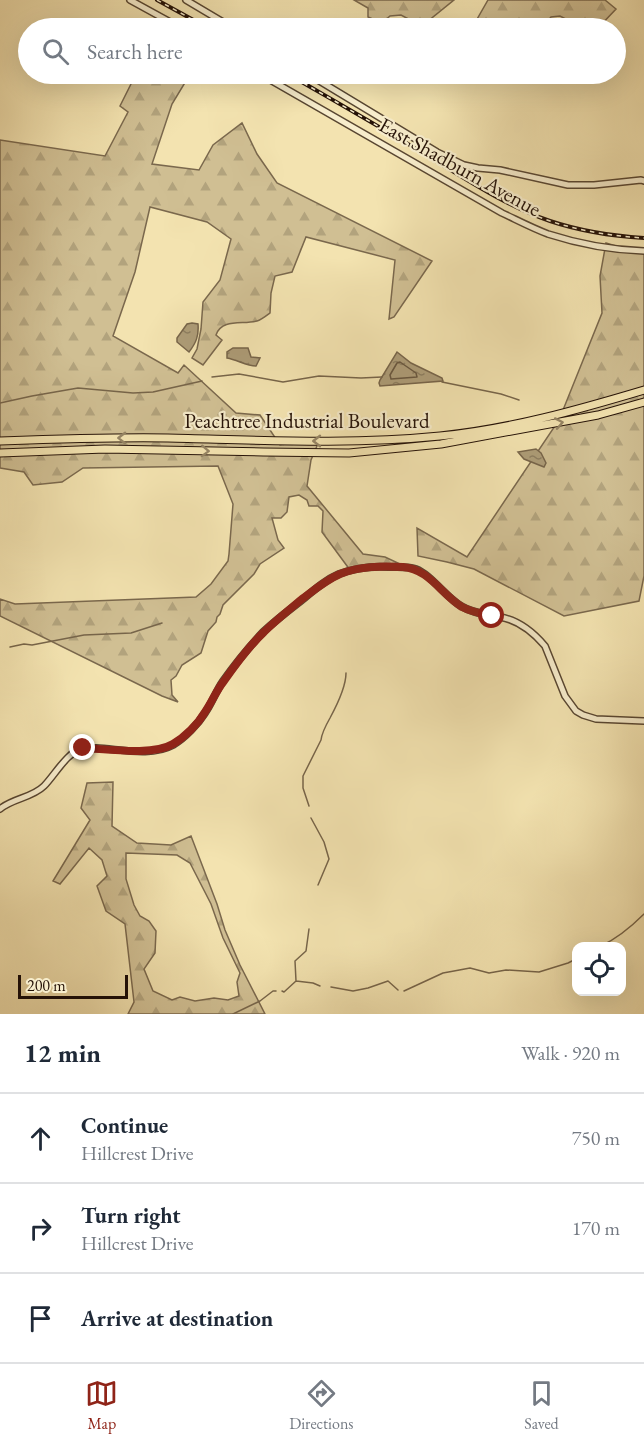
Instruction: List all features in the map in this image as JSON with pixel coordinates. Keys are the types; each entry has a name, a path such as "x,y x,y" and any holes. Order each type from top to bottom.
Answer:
{"main road":[{"name":"Peachtree Industrial Boulevard","path":"0,441 105,437 349,441 441,436 520,424 644,390"},
{"name":"Peachtree Industrial Boulevard","path":"0,453 105,449 263,453 358,452 441,444 507,433 598,415 644,402"}],"street":[{"path":"130,0 163,18"},
{"path":"186,0 216,18"},
{"name":"East Shadburn Avenue","path":"278,84 502,213 551,234 627,251 644,251"},
{"path":"325,84 437,152 464,165 568,184 594,185 644,181"},
{"path":"0,808 11,801 38,791 71,755 83,748 140,751 158,750 173,744 204,714 222,683 263,632 324,583 340,574 359,568 386,566 415,569 462,607 512,621 540,639 545,646 565,696 576,711 596,718 644,721"}],"green space":[{"path":"354,0 454,0 432,18 407,18 401,15 370,18 368,17 368,8"},
{"path":"488,0 605,0 616,9 607,18 564,18 560,16 478,18"},
{"path":"131,84 184,84 172,104 152,164 199,170 213,145 242,123 257,154 277,183 432,261 394,317 389,319 395,260 306,237 292,272 275,276 270,313 257,321 223,326 216,335 222,340 203,365 192,358 197,349 201,329 203,302 220,280 231,239 207,222 150,207 135,272 113,336 178,373 184,365 236,413 260,415 280,445 320,439 311,460 307,486 363,554 385,557 398,563 350,570 322,532 323,511 318,506 309,506 307,500 299,495 289,497 287,512 281,518 272,518 278,540 284,548 260,564 254,574 223,605 216,622 208,631 201,653 182,665 171,680 172,695 178,702 0,616 0,599 15,604 196,597 211,584 228,561 233,504 218,466 83,468 62,482 33,485 24,472 0,468 0,140 105,156 128,112 120,106"},
{"path":"606,243 644,252 644,576 639,601 564,616 474,569 418,556 417,528 467,557 559,420 602,313 600,276"},
{"path":"113,782 112,826 137,843 171,845 191,836 225,930 265,1014 128,1014 134,1002 125,924 106,911 97,886 107,876 102,860 89,848 60,884 53,881 90,820 81,808 87,783","holes":["126,853 177,855 190,863 211,904 223,938 240,973 237,982 239,996 228,1000 214,998 195,1001 180,997 172,1000 153,991 144,969 155,953 156,931 149,921 140,916 134,905 126,879"]}],"water":[{"path":"187,324 198,324 198,332 189,352 177,342 177,338"},
{"path":"233,348 248,348 251,357 260,358 256,366 227,358 227,352"},
{"path":"397,352 411,363 442,378 443,381 380,386 380,380"},
{"path":"536,449 546,463 544,467 524,459 518,452"}],"waterway":[{"path":"212,377 239,374 283,382 319,376 382,377"},
{"path":"0,403 78,388 133,393 153,392 202,381"},
{"path":"442,382 519,400"},
{"path":"10,647 84,635 131,633 162,623"},
{"path":"309,806 303,788 303,776 341,696 346,673"},
{"path":"311,818 324,842 329,859 318,885"},
{"path":"608,942 624,932 644,914"},
{"path":"296,981 295,961 306,951 309,929"},
{"path":"404,991 443,973 470,968 489,973 506,970 539,972 572,961"},
{"path":"282,991 284,992 296,981 320,986"},
{"path":"331,987 353,991 388,981 398,990"},
{"path":"233,1014 276,991"}],"railway":[{"path":"157,0 190,18"},
{"path":"305,84 515,207 573,228 644,238"}],"route":[{"path":"83,748 140,751 158,750 173,744 204,714 222,683 263,632 314,590 340,574 359,568 386,566 415,569 462,607 492,616"}]}
